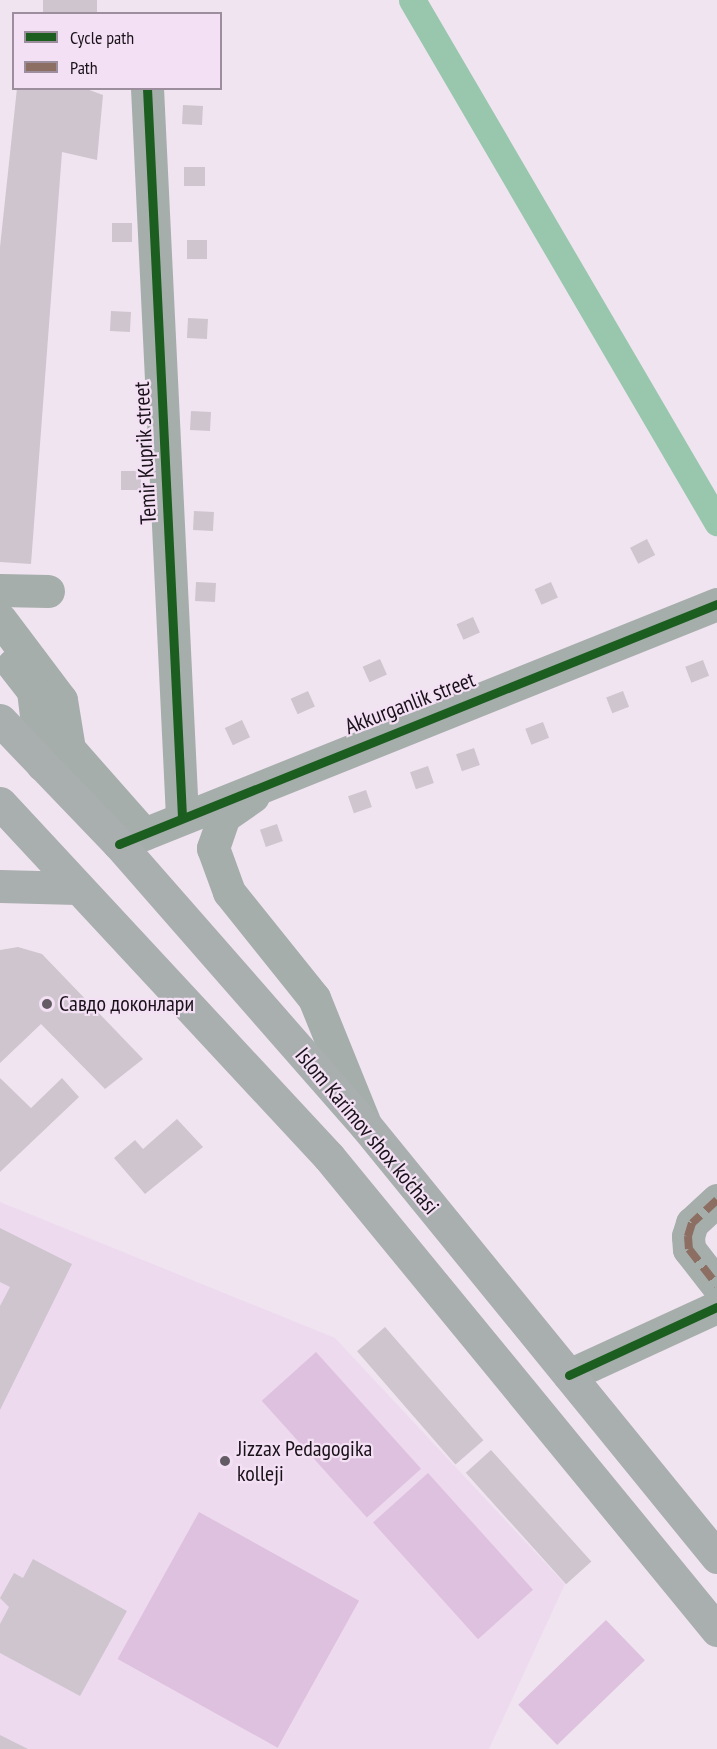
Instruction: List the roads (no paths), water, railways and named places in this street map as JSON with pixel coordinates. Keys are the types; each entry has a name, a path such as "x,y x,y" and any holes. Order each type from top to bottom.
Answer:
{"main road":[{"name":"Islom Karimov shox ko'chasi","path":"0,720 42,764 131,839 717,1557"},
{"name":"Islom Karimov shox ko'chasi","path":"0,803 329,1157 717,1630"},
{"path":"0,886 77,888"}],"street":[{"name":"Temir Kuprik street","path":"147,90 182,816"},
{"path":"0,590 48,591"},
{"name":"Akkurganlik street","path":"131,839 286,773 717,604"},
{"path":"0,619 62,700 69,748 131,839"},
{"path":"0,649 33,691 42,764"},
{"path":"286,773 224,816 213,848 229,892 314,998 366,1126"},
{"path":"717,1200 692,1223 688,1236 689,1249 717,1285"},
{"path":"569,1375 717,1307"}],"waterway":[{"path":"412,0 717,522"}],"place":[{"name":"Cавдо доконлари","path":"47,1004"},
{"name":"Jizzax Pedagogika kolleji","path":"225,1461"}]}
